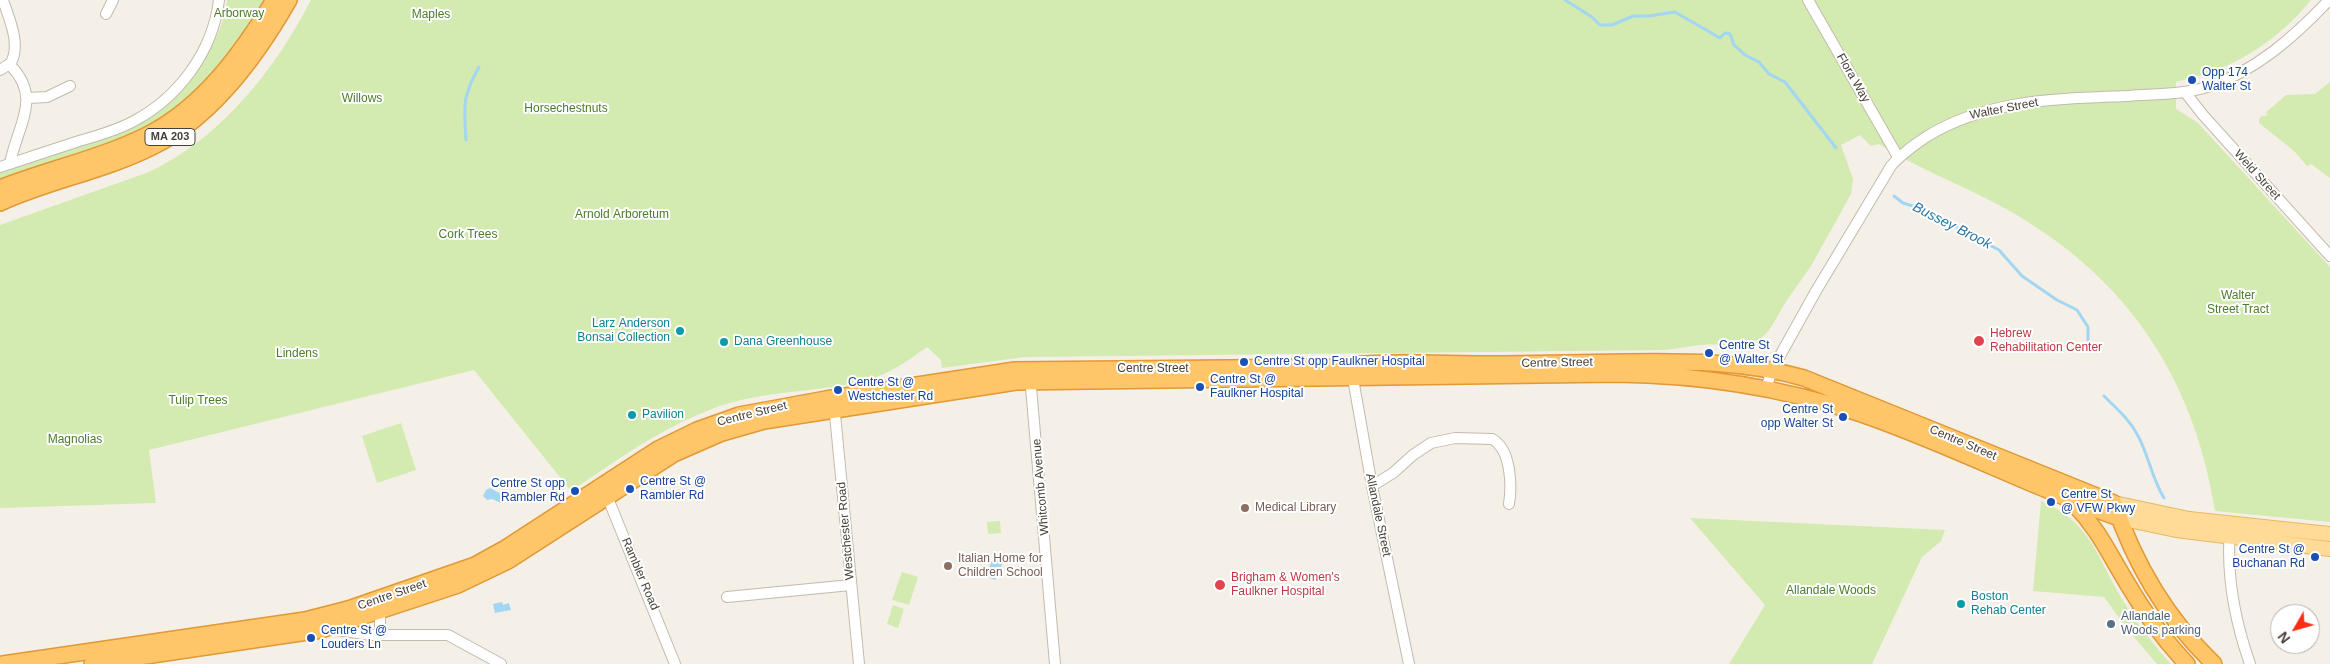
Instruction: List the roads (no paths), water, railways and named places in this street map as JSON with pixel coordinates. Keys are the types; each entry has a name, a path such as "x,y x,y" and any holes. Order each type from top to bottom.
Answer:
{"highway":[{"name":"MA 203","path":"0,188 130,143 172,120 196,101 220,74 274,0"},
{"name":"MA 203","path":"0,202 134,155 178,132 197,118 225,90 289,0"},
{"name":"Centre Street","path":"1352,372 1427,362 1486,364 1694,362 1738,364 1772,370 1833,389 2051,480 2116,510"},
{"name":"Centre Street","path":"3,664 282,624 344,611 449,576 480,563 605,490 708,438 756,423 834,404 976,388 1030,375 1332,367 1352,372 1635,374 1697,378 1766,389 1866,416 2070,500 2116,510"},
{"name":"Centre Street","path":"92,664 325,629 380,612 458,585 490,571 605,490"},
{"path":"2070,500 2099,533 2141,606 2188,664"},
{"path":"2116,510 2131,550 2156,594 2180,628 2214,664"}],"main road":[{"name":"Centre Street","path":"2116,510 2176,530 2330,534"},
{"name":"Centre Street","path":"2230,530 2330,549"}],"street":[{"path":"0,70 10,65 14,56 14,40 3,0"},
{"path":"106,14 113,0"},
{"path":"5,166 107,133 133,122 153,109 175,89 197,61 214,25 219,0"},
{"name":"Flora Way","path":"1808,0 1898,157"},
{"name":"Walter Street","path":"1766,389 1772,370 1816,291 1898,157 1953,121 1993,109 2062,99 2185,92 2230,78 2254,65 2289,38 2329,0"},
{"path":"5,166 28,98 24,83 10,65"},
{"path":"28,98 46,97 70,86"},
{"name":"Weld Street","path":"2185,92 2203,115 2330,256"},
{"name":"Allandale Street","path":"1352,372 1372,486 1409,664"},
{"name":"Whitcomb Avenue","path":"1030,375 1055,664"},
{"name":"Westchester Road","path":"834,404 859,664"},
{"path":"1372,486 1393,473 1413,455 1431,443 1454,438 1492,439 1506,452 1510,488 1509,504"},
{"name":"Rambler Road","path":"605,490 675,664"},
{"path":"2230,530 2228,560 2232,592 2238,625 2250,664"},
{"path":"727,597 851,585"},
{"path":"380,612 380,628 386,635"},
{"path":"325,629 386,635 443,634 451,636 501,664"}],"water":[{"path":"490,488 505,496 501,503 492,499 487,500 483,496 486,490"},
{"path":"995,554 1005,558 995,580 985,576"},
{"path":"502,602 503,605 509,603 511,610 495,613 493,604"}],"waterway":[{"name":"Bussey Brook","path":"1565,0 1592,17 1600,25 1612,25 1633,16 1649,16 1675,12 1720,38 1725,33 1730,34 1734,45 1745,55 1759,62 1769,74 1785,82 1836,148"},
{"path":"466,140 465,102 473,77 479,67"},
{"name":"Bussey Brook","path":"1894,196 1903,203 1923,209 1999,250 2022,276 2057,300 2077,310 2088,327 2088,340"},
{"name":"Bussey Brook","path":"2104,396 2126,419 2137,434 2164,498"}],"place":[{"name":"Opp 174 Walter St","path":"2192,80"},
{"name":"Larz Anderson Bonsai Collection","path":"680,331"},
{"name":"Hebrew Rehabilitation Center","path":"1979,341"},
{"name":"Dana Greenhouse","path":"724,342"},
{"name":"Centre St @ Walter St","path":"1709,353"},
{"name":"Centre St opp Faulkner Hospital","path":"1244,362"},
{"name":"Centre St @ Faulkner Hospital","path":"1200,387"},
{"name":"Centre St @ Westchester Rd","path":"838,390"},
{"name":"Pavilion","path":"632,415"},
{"name":"Centre St opp Walter St","path":"1843,417"},
{"name":"Centre St @ Rambler Rd","path":"630,489"},
{"name":"Centre St opp Rambler Rd","path":"575,491"},
{"name":"Centre St @ VFW Pkwy","path":"2051,502"},
{"name":"Medical Library","path":"1245,508"},
{"name":"Centre St @ Buchanan Rd","path":"2315,557"},
{"name":"Italian Home for Children School","path":"948,566"},
{"name":"Brigham & Women's Faulkner Hospital","path":"1220,585"},
{"name":"Boston Rehab Center","path":"1961,604"},
{"name":"Allandale Woods parking","path":"2111,624"},
{"name":"Centre St @ Louders Ln","path":"311,638"}],"park label":[{"name":"Arborway","path":"239,14"},
{"name":"Maples","path":"431,15"},
{"name":"Willows","path":"362,99"},
{"name":"Horsechestnuts","path":"566,109"},
{"name":"Arnold Arboretum","path":"622,215"},
{"name":"Cork Trees","path":"468,235"},
{"name":"Walter Street Tract","path":"2238,303"},
{"name":"Lindens","path":"297,354"},
{"name":"Tulip Trees","path":"198,401"},
{"name":"Magnolias","path":"75,440"},
{"name":"Allandale Woods","path":"1831,591"}]}
